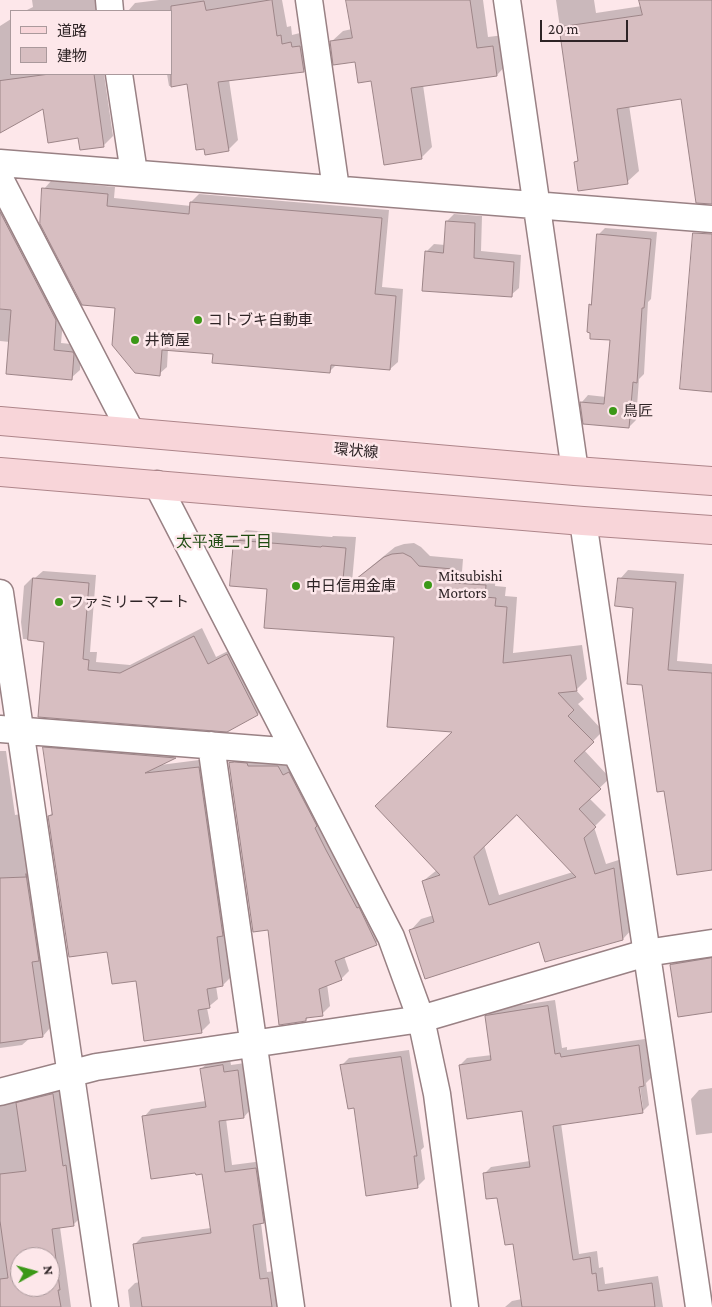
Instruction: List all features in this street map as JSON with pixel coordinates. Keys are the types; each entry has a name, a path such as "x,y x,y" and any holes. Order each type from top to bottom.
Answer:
{"main road":[{"name":"環状線","path":"0,421 712,480"},
{"path":"0,472 583,521 712,530"}],"street":[{"path":"309,0 336,189"},
{"path":"507,0 575,470"},
{"path":"119,75 134,174"},
{"path":"0,163 712,219"},
{"path":"0,179 131,432"},
{"path":"157,484 391,937 421,1019 437,1094 465,1307"},
{"path":"583,521 699,1307"},
{"path":"0,594 10,729 70,1073 105,1307"},
{"path":"10,729 295,752"},
{"path":"211,745 291,1307"},
{"path":"0,1092 96,1067 421,1019 646,953 712,942"}],"building":[{"path":"272,0 277,36 281,35 282,44 291,42 292,47 300,46 304,72 218,82 229,151 205,155 204,149 196,150 187,84 171,87 171,6 204,1 206,10"},
{"path":"346,0 470,0 477,48 493,46 497,76 411,88 422,159 384,165 371,81 358,83 355,62 333,65 330,41 352,38"},
{"path":"639,0 712,0 712,204 696,203 681,99 617,109 628,184 578,191 574,162 578,161 559,27 642,15"},
{"path":"43,75 94,75 104,147 80,150 78,138 48,143 43,109 0,133 0,81"},
{"path":"42,188 108,194 107,206 189,214 190,202 382,218 375,294 396,296 390,370 331,365 330,373 212,363 213,354 162,350 160,376 135,373 112,345 115,308 82,305 40,224"},
{"path":"0,212 56,320 54,350 73,352 74,354 72,380 6,374 11,310 0,309"},
{"path":"446,221 475,223 474,258 514,262 512,297 422,291 425,251 443,253"},
{"path":"693,233 712,234 712,392 680,389"},
{"path":"597,234 651,239 644,308 642,308 637,383 633,382 629,428 583,424 580,402 604,404 610,340 590,339 590,333 587,332"},
{"path":"234,540 346,548 342,590 384,557 403,553 411,557 419,566 453,569 452,583 486,585 485,597 496,598 495,606 507,607 503,663 571,655 577,691 558,693 574,710 568,716 594,742 574,761 601,789 579,809 596,827 584,838 595,874 614,868 623,940 545,962 539,942 425,979 409,930 434,922 422,881 440,875 375,806 452,732 387,727 394,637 264,628 267,589 230,586","holes":["517,815 576,877 489,905 474,857"]},
{"path":"33,578 89,583 83,659 89,660 88,670 120,673 194,636 208,664 227,654 258,715 227,732 38,717 44,642 28,640"},
{"path":"618,578 676,582 668,670 712,673 712,870 677,875 664,791 657,792 642,685 627,684 633,608 615,606"},
{"path":"43,747 176,758 145,773 199,767 223,936 217,937 223,986 207,989 210,1008 198,1010 202,1033 144,1041 136,981 112,984 107,952 69,957 48,816 52,815"},
{"path":"229,763 247,763 248,766 278,766 283,775 289,772 317,826 315,828 326,850 357,908 359,907 377,945 335,961 342,980 319,989 323,1016 279,1025 268,930 253,932"},
{"path":"26,874 39,961 32,962 43,1037 0,1043 0,878 26,877"},
{"path":"712,958 712,1012 678,1017 670,965"},
{"path":"548,1006 555,1054 560,1053 561,1057 639,1045 644,1086 639,1087 643,1113 553,1126 573,1260 590,1257 592,1274 596,1273 598,1291 652,1283 655,1307 522,1307 513,1244 505,1245 497,1198 486,1199 483,1173 530,1167 522,1111 467,1119 459,1065 491,1060 485,1016"},
{"path":"401,1057 417,1156 414,1156 418,1188 366,1196 354,1108 348,1109 340,1065"},
{"path":"223,1065 224,1072 238,1070 244,1118 219,1121 225,1172 256,1168 264,1223 253,1225 260,1279 268,1278 272,1307 142,1307 133,1244 211,1233 202,1174 196,1175 195,1173 151,1179 142,1116 206,1107 200,1069"},
{"path":"53,1094 63,1166 66,1165 74,1226 52,1229 54,1247 10,1247 10,1297 59,1297 61,1307 0,1307 0,1279 8,1278 0,1221 0,1174 26,1171 16,1103"}],"place":[{"name":"コトブキ自動車","path":"198,320"},
{"name":"井筒屋","path":"135,340"},
{"name":"鳥匠","path":"613,411"},
{"name":"Mitsubishi Mortors","path":"428,585"},
{"name":"中日信用金庫","path":"296,586"},
{"name":"ファミリーマート","path":"59,602"}],"district":[{"name":"太平通二丁目","path":"224,542"}]}
